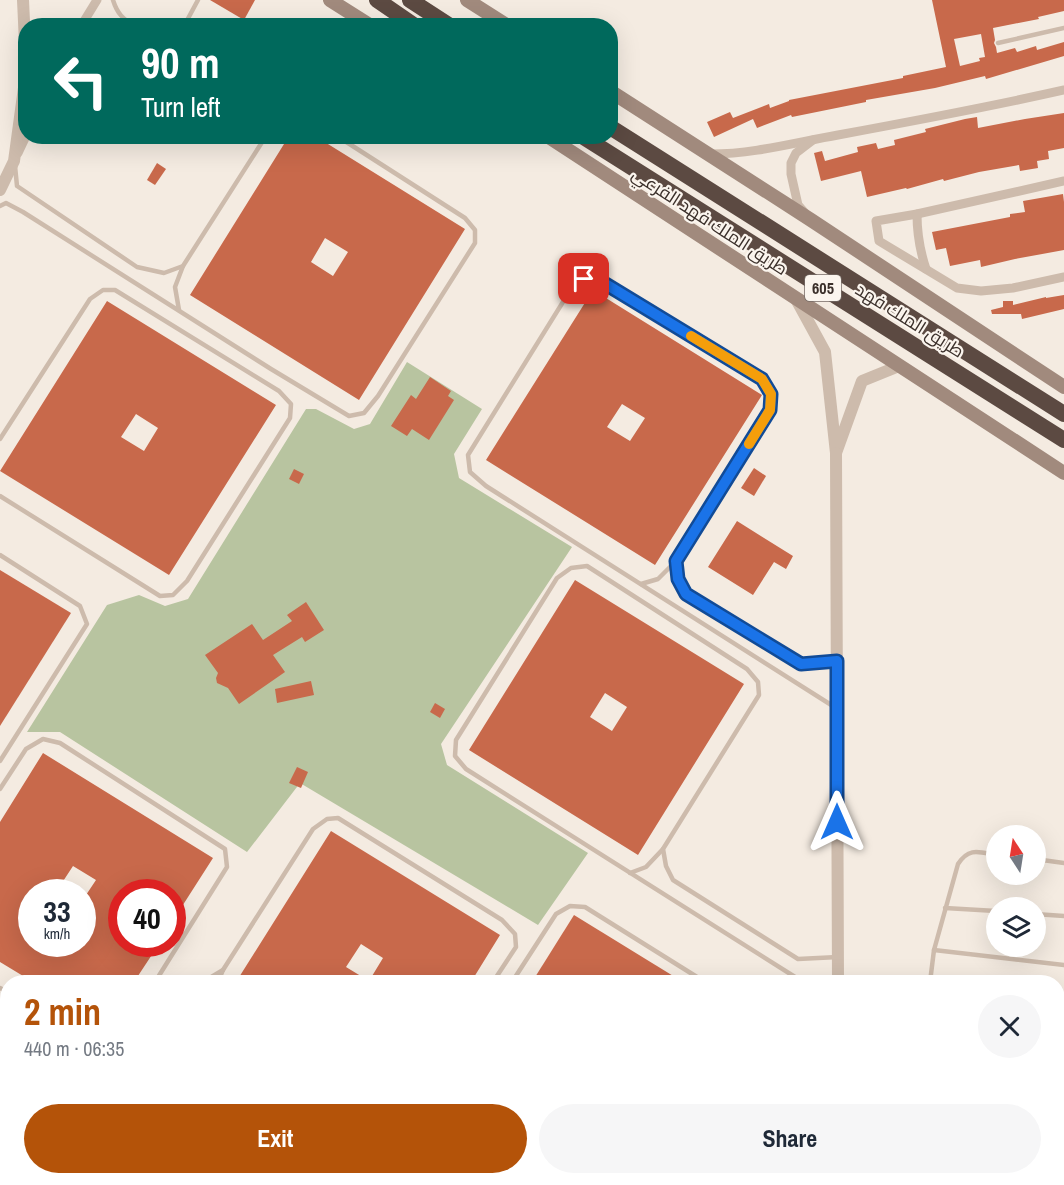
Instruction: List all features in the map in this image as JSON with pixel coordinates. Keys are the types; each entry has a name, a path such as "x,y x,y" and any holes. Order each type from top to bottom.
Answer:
{"highway":[{"path":"377,0 403,18"},
{"path":"410,0 438,18"},
{"name":"طريق الملك فهد","path":"618,132 1064,414"},
{"name":"طريق الملك فهد","path":"595,144 1064,440"}],"main road":[{"path":"330,0 358,18"},
{"path":"467,0 495,18"},
{"path":"618,96 1058,383"},
{"name":"طريق الملك فهد الفرعي","path":"559,144 1064,473"}],"street":[{"path":"23,0 24,18"},
{"path":"86,18 97,0"},
{"path":"709,154 732,154 987,108 1064,90"},
{"path":"14,161 18,132"},
{"path":"811,220 798,205 791,174 791,163 796,153 815,139"},
{"path":"0,190 22,144"},
{"path":"1064,181 876,221 879,241 957,288 981,291 1013,288 1064,277"},
{"path":"917,214 917,234 926,269"},
{"path":"796,299 825,352 836,453 838,975"},
{"path":"836,453 862,381 899,366"}],"lane":[{"path":"113,0 123,18"},
{"path":"188,18 198,0"},
{"path":"998,43 1064,28"},
{"path":"179,310 175,287 183,266 261,144"},
{"path":"0,206 6,203 23,212 349,416 364,413 378,396 475,243 475,230 465,218 349,144"},
{"path":"14,161 17,186 137,267 164,273 183,266"},
{"path":"641,584 658,579 676,561 770,410 771,394 762,379 599,280 584,279 571,289 468,455 470,471 486,486 837,709"},
{"path":"0,438 90,299 102,290 115,290 279,391 291,404 290,418 187,581 173,595 160,596 0,496"},
{"path":"0,555 80,606 87,624 0,761"},
{"path":"676,561 678,579 686,594 801,664 837,661"},
{"path":"630,873 646,867 663,849 759,695 758,682 747,669 587,566 571,568 557,578 456,740 455,756 466,769 630,873 792,975"},
{"path":"0,789 26,749 43,739 60,743 225,849 227,867 159,975"},
{"path":"221,975 313,829 327,819 338,818 502,920 515,934 516,947 498,975"},
{"path":"663,849 666,866 673,880 798,959 838,957"},
{"path":"931,975 934,950 958,864 963,856 972,852 986,854"},
{"path":"1046,861 1064,863"},
{"path":"517,975 556,914 570,906 585,907 694,975"},
{"path":"945,908 986,910"},
{"path":"1046,915 1064,916"},
{"path":"934,950 1064,965"},
{"path":"214,975 223,970"}],"green space":[{"path":"407,362 482,409 454,454 459,478 572,547 441,744 447,765 588,853 538,925 300,783 247,852 60,732 27,732 107,605 139,595 165,606 188,599 306,409 316,409 354,429 370,424"}],"building":[{"path":"210,0 255,0 245,18 241,18"},
{"path":"932,0 1064,0 1064,11 1038,17 1039,19 993,28 997,53 1015,48 1017,52 1036,46 1037,50 1064,42 1064,56 986,79 985,76 792,117 791,115 757,128 753,119 714,137 707,122 730,112 733,118 769,104 770,108 789,100 903,78 903,76 946,67","holes":["981,34 985,57 979,58 980,61 960,66 954,39"]},
{"path":"1064,113 1064,148 1048,151 1049,159 1037,161 1038,168 1020,171 1019,165 944,181 943,179 867,197 861,171 821,181 814,153 822,151 825,161 858,152 857,147 876,143 878,149 895,145 894,140 926,132 925,129 977,117 978,128"},
{"path":"284,144 328,144 465,229 359,400 190,295","holes":["325,238 348,252 333,276 311,262"]},
{"path":"157,163 166,169 155,185 147,180"},
{"path":"1063,194 1064,250 981,267 980,260 950,266 946,248 936,250 932,232 1010,217 1010,214 1025,212 1023,201"},
{"path":"593,290 762,395 655,565 486,460","holes":["622,404 645,418 630,441 607,427"]},
{"path":"1064,295 1064,309 1022,319 1021,314 992,314 991,310 1003,307 1003,301 1013,301 1013,305"},
{"path":"107,301 276,405 169,575 0,471","holes":["136,414 158,428 144,451 121,437"]},
{"path":"430,377 451,391 448,396 454,400 429,440 412,429 407,436 391,426 411,395 416,399"},
{"path":"754,468 766,476 754,496 741,488"},
{"path":"294,469 304,474 299,484 289,479"},
{"path":"737,521 793,556 786,569 774,562 753,595 708,567"},
{"path":"0,570 71,613 0,726"},
{"path":"575,580 744,684 638,855 469,750","holes":["605,693 627,707 612,731 590,717"]},
{"path":"306,602 324,630 305,642 302,637 273,655 285,672 239,704 228,688 217,683 218,673 205,655 252,624 263,640 292,621 287,615"},
{"path":"311,681 314,695 277,703 275,689"},
{"path":"435,703 445,709 440,718 430,712"},
{"path":"43,753 213,858 186,900 186,879 108,879 108,957 150,957 139,975 21,975 0,962 0,822"},
{"path":"297,767 308,772 301,788 289,783"},
{"path":"331,831 500,935 475,975 373,975 383,958 361,944 346,967 359,975 240,975"},
{"path":"574,915 672,975 536,975"}],"slow traffic":[{"path":"691,336 762,379 771,394 770,410 749,444"}],"route":[{"path":"584,279 599,280 762,379 771,394 770,410 676,561 678,579 686,594 801,664 837,661 837,822"}]}
